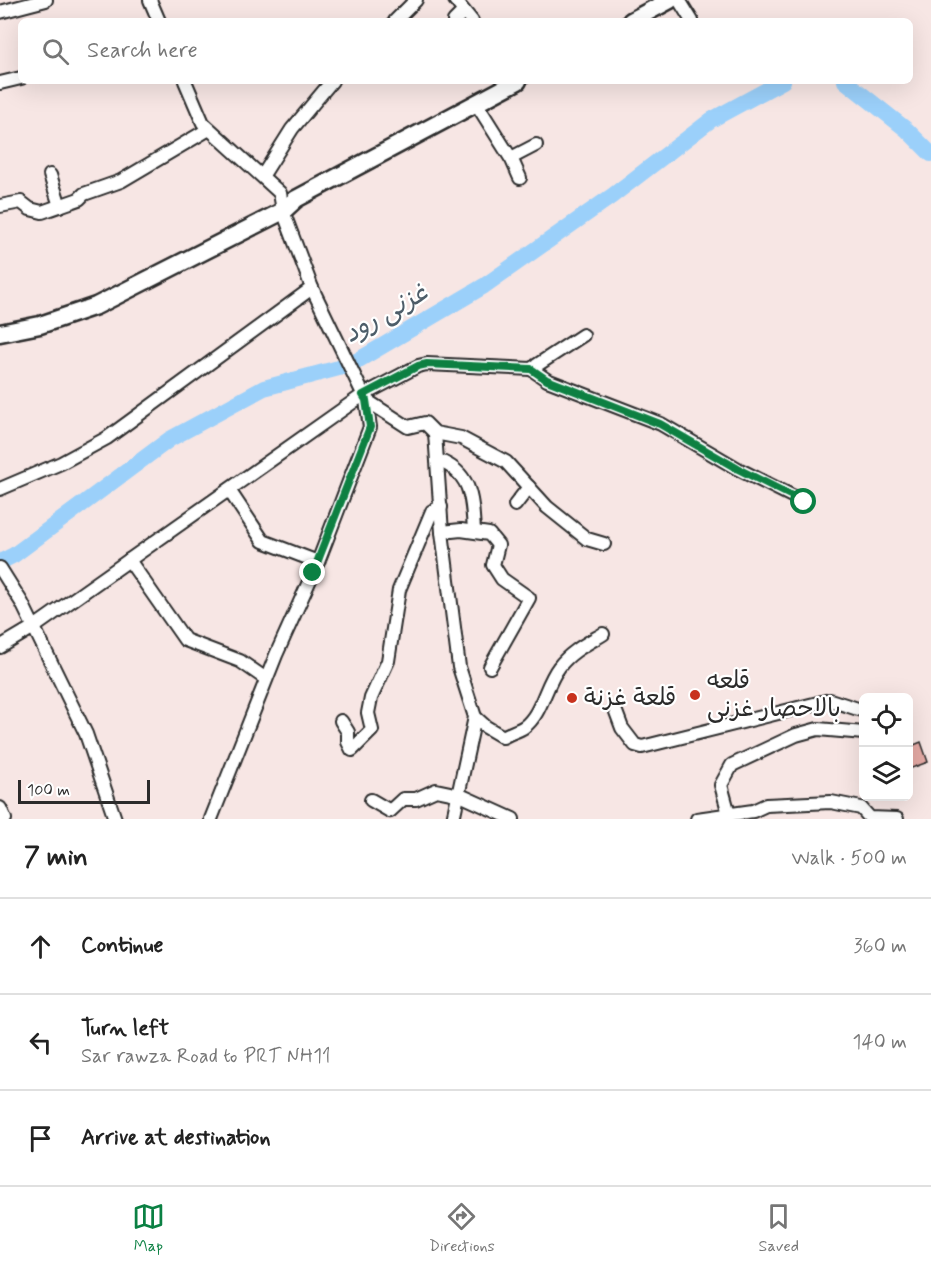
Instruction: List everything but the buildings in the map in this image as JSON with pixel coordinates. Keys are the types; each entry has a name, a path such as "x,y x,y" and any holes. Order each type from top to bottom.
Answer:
{"main road":[{"path":"637,18 670,0"},
{"path":"0,333 40,325 96,306 283,211 296,199 512,84"}],"street":[{"path":"0,12 46,0"},
{"path":"150,0 158,18"},
{"path":"398,18 416,0"},
{"path":"455,0 468,16"},
{"path":"679,0 690,18"},
{"path":"0,83 18,79"},
{"path":"185,84 202,123 263,175 280,193 283,211 312,288 363,394 370,427 318,562 266,680 211,819"},
{"path":"263,175 292,129 330,84"},
{"path":"476,103 512,158 520,178"},
{"path":"0,206 21,202 30,209 42,212 60,206 121,181 209,129"},
{"path":"512,158 536,145"},
{"path":"50,175 60,206"},
{"path":"0,489 61,463 107,438 312,288"},
{"path":"531,369 583,335"},
{"path":"0,647 33,627 363,394 418,366 427,364 531,369 547,380 660,424 738,469 804,502"},
{"path":"363,394 408,427 425,423 435,433 461,438 506,462 547,507 587,539 604,544"},
{"path":"435,433 442,532 459,667 476,717 486,727 503,736 525,726 540,707 544,692 559,666 578,649 603,634"},
{"path":"437,460 453,465 469,489 474,531"},
{"path":"515,505 529,487"},
{"path":"229,490 263,541 318,562"},
{"path":"341,722 348,732 348,742 352,750 372,730 368,713 370,698 388,661 399,590 432,511 441,507"},
{"path":"442,532 474,531 489,534 498,546 493,565 502,579 529,598 490,667"},
{"path":"129,560 185,640 240,661 266,680"},
{"path":"0,568 22,603 86,734 115,819"},
{"path":"616,712 622,728 635,745 642,747 830,700 859,709"},
{"path":"453,819 476,717"},
{"path":"729,814 721,785 732,765 796,735 818,729 859,733"},
{"path":"371,800 390,811 403,799 416,799 436,790 460,795 513,819"},
{"path":"697,819 753,811 766,805 831,802 861,808 870,818 897,819"},
{"path":"0,808 5,819"}],"waterway":[{"name":"غزنی رود","path":"0,562 14,555 170,439 264,388 350,365 484,286 612,196 711,120 777,84"},
{"name":"غزنی رود","path":"849,84 907,130 931,154"}],"place":[{"name":"قلعه بالاحصار غزنی","path":"695,695"},
{"name":"قلعة غزنة","path":"572,698"}],"route":[{"path":"313,573 370,427 366,400 363,395 418,366 427,364 531,369 547,380 638,413 738,469 804,502"}]}
